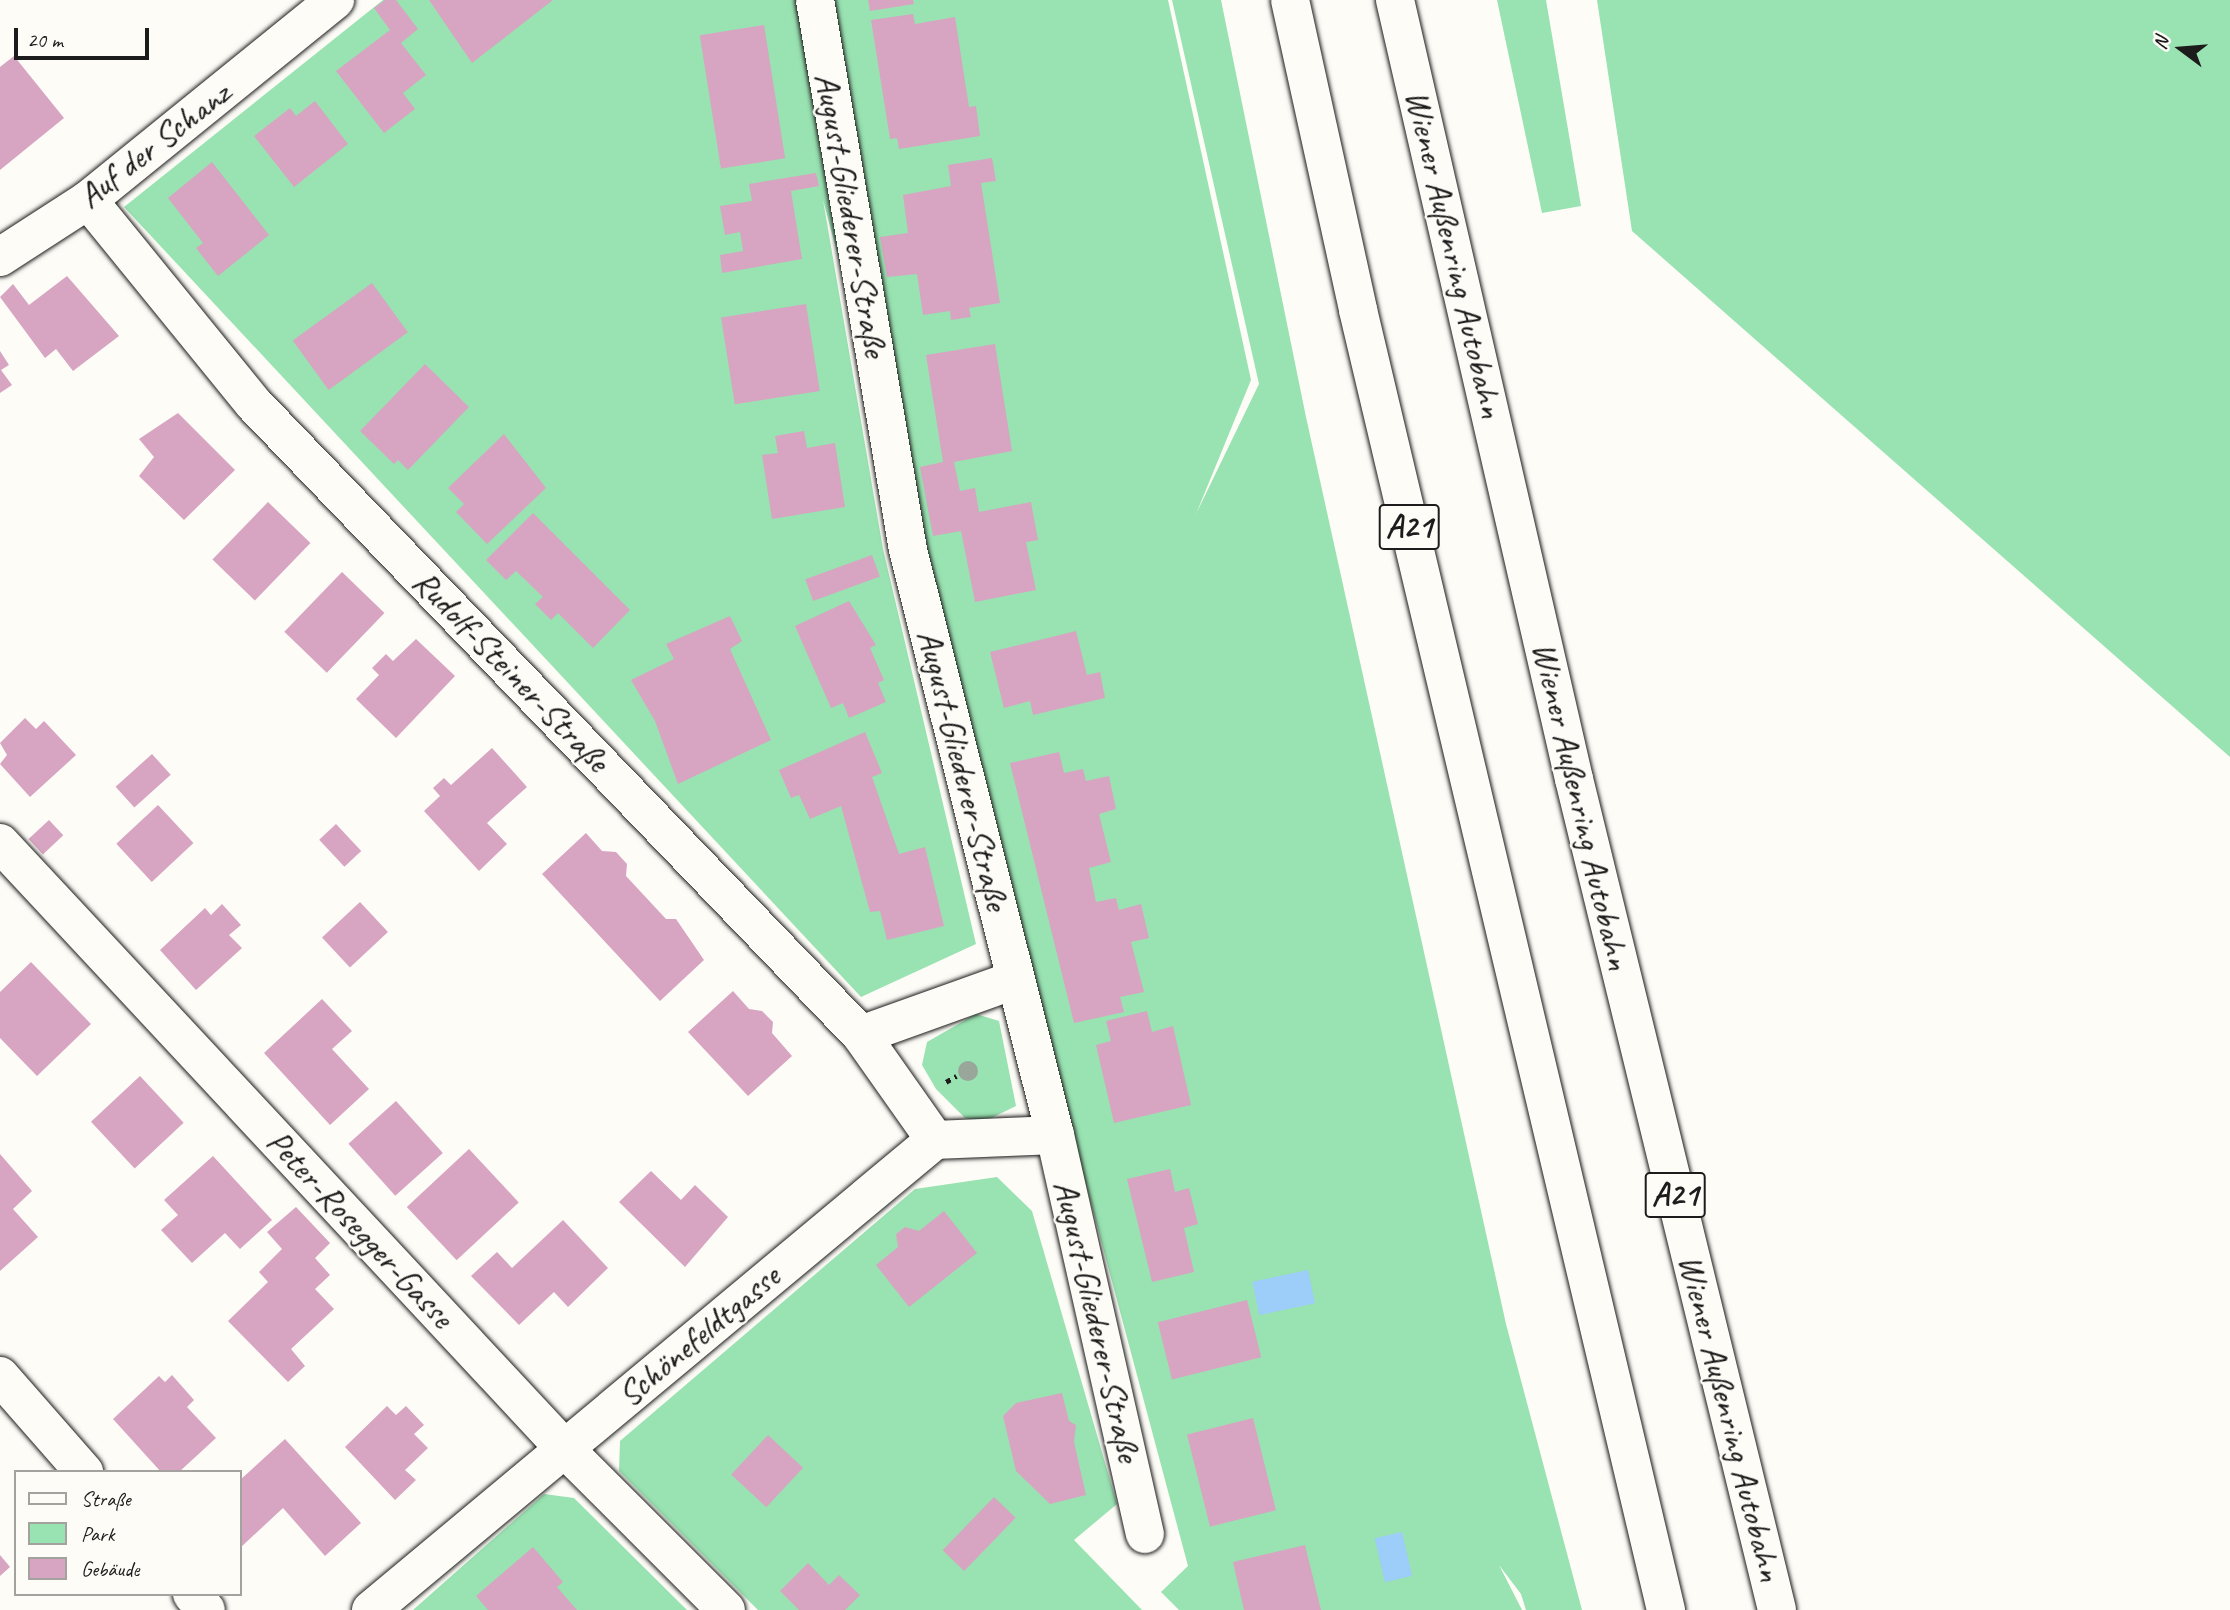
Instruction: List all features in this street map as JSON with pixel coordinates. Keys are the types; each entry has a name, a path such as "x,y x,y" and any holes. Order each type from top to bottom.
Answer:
{"main road":[{"name":"Auf der Schanz","path":"0,257 88,200 335,0"},
{"name":"August-Gliederer-Straße","path":"814,0 908,550 1055,1135 1145,1534"},
{"name":"A21","path":"1290,0 1361,324 1666,1610"},
{"name":"Wiener Außenring Autobahn","path":"1395,0 1574,779 1777,1610"},
{"name":"Rudolf-Steiner-Straße","path":"88,200 253,403 861,1035 935,1140"},
{"name":"Peter-Rosegger-Gasse","path":"0,843 564,1448 726,1610"},
{"path":"861,1035 1015,980"},
{"path":"935,1140 1055,1135"},
{"name":"Schönefeldtgasse","path":"371,1610 935,1140"},
{"path":"0,1377 82,1470"},
{"path":"194,1596 206,1610"}],"green space":[{"path":"383,0 1168,0 1251,380 1196,514 1259,384 1172,0 1221,0 1306,417 1506,1324 1582,1610 1526,1610 1521,1594 1499,1565 1522,1610 1179,1610 1161,1592 1188,1566 823,200 883,549 976,944 861,997 124,207"},
{"path":"1497,0 1546,0 1581,206 1542,213"},
{"path":"1597,0 2230,0 2230,757 1632,231"},
{"path":"976,1014 999,1021 1016,1106 981,1123 965,1118 936,1089 922,1065 927,1042"},
{"path":"997,1177 1032,1211 1117,1504 1074,1540 1142,1610 758,1610 619,1471 620,1441 915,1189"},
{"path":"544,1494 574,1498 687,1610 413,1610"}],"water":[{"path":"1308,1270 1315,1303 1259,1315 1252,1282"},
{"path":"1402,1532 1412,1576 1385,1582 1375,1538"}],"building":[{"path":"385,0 396,0 418,29 401,43 426,75 403,93 415,109 384,133 336,71 390,30 374,8"},
{"path":"429,0 553,0 472,63"},
{"path":"868,0 913,0 914,4 870,11"},
{"path":"913,14 915,24 955,17 969,107 976,106 980,136 899,149 897,138 890,139 871,20"},
{"path":"764,25 785,158 721,169 700,35"},
{"path":"14,56 64,118 0,170 0,67"},
{"path":"315,101 348,144 294,187 254,136 290,108 296,116"},
{"path":"992,158 996,181 981,183 1000,303 969,308 971,317 951,320 950,311 923,315 917,274 887,277 880,237 908,233 903,195 951,186 948,165"},
{"path":"212,162 269,235 218,276 196,248 203,243 168,198"},
{"path":"816,173 819,186 791,191 802,259 722,273 720,255 743,251 740,232 725,235 720,206 752,201 749,184"},
{"path":"67,276 119,336 73,371 56,349 45,358 0,297 13,284 29,305"},
{"path":"372,283 408,332 329,390 293,341"},
{"path":"806,304 820,391 735,404 721,317"},
{"path":"995,344 1012,451 954,462 960,491 975,488 979,512 1031,502 1038,540 1026,542 1036,590 975,602 961,531 933,536 920,467 943,462 926,355"},
{"path":"0,351 9,365 1,370 12,385 0,393"},
{"path":"425,364 469,407 408,470 398,460 394,464 360,431"},
{"path":"178,413 235,470 184,520 139,476 154,457 139,439"},
{"path":"804,431 807,448 835,443 845,507 772,519 762,455 778,453 775,436"},
{"path":"504,434 546,488 487,544 456,512 464,504 448,488"},
{"path":"268,502 310,543 255,601 212,560"},
{"path":"533,513 630,610 593,648 558,613 551,620 535,604 543,597 516,571 506,580 486,560"},
{"path":"872,555 880,577 813,601 805,579"},
{"path":"342,572 384,613 327,673 284,632"},
{"path":"849,601 876,645 870,648 884,680 878,683 886,702 849,718 843,703 831,708 795,626"},
{"path":"730,616 742,641 730,649 771,740 678,784 655,721 631,680 674,659 666,644"},
{"path":"1076,631 1087,675 1100,672 1105,698 1033,715 1030,701 1004,708 990,652"},
{"path":"416,639 455,676 396,738 356,699 379,675 372,668 386,654 393,661"},
{"path":"25,718 36,729 44,721 76,755 30,797 0,764 7,755 0,743"},
{"path":"865,732 882,773 872,777 899,854 925,847 944,926 887,940 880,911 870,912 841,806 810,819 799,795 791,798 779,770"},
{"path":"492,748 527,787 487,823 507,844 479,871 424,811 440,796 433,788 444,778 451,785"},
{"path":"1059,752 1064,773 1083,769 1086,781 1109,776 1116,809 1099,814 1111,862 1089,868 1096,902 1116,898 1119,910 1141,904 1149,938 1131,942 1144,992 1120,997 1124,1012 1074,1023 1010,763"},
{"path":"152,754 171,775 134,808 116,787"},
{"path":"158,805 193,843 152,882 116,844"},
{"path":"49,820 63,835 43,854 29,839"},
{"path":"336,824 361,851 344,867 319,840"},
{"path":"586,833 602,851 616,852 627,864 626,876 666,919 676,919 704,960 660,1001 542,874"},
{"path":"360,902 388,932 350,967 322,937"},
{"path":"222,904 241,925 229,935 242,948 196,990 160,950 205,908 211,915"},
{"path":"31,962 91,1024 37,1076 0,1038 0,992"},
{"path":"733,991 749,1009 762,1011 773,1022 772,1033 792,1056 748,1096 688,1032"},
{"path":"322,999 352,1031 332,1049 369,1089 330,1125 264,1053"},
{"path":"1147,1011 1152,1032 1173,1026 1191,1105 1114,1123 1096,1045 1111,1041 1106,1021"},
{"path":"140,1076 184,1123 135,1169 91,1122"},
{"path":"396,1101 443,1153 395,1196 348,1144"},
{"path":"469,1149 519,1202 457,1260 407,1207"},
{"path":"0,1154 32,1191 13,1209 38,1237 0,1271"},
{"path":"213,1156 272,1220 240,1249 225,1233 192,1263 161,1230 178,1215 164,1200"},
{"path":"1170,1169 1175,1192 1189,1188 1198,1224 1184,1228 1194,1272 1152,1282 1127,1179"},
{"path":"651,1171 681,1200 695,1185 728,1217 685,1267 619,1202"},
{"path":"296,1207 330,1243 315,1258 330,1275 315,1289 334,1309 291,1349 305,1366 288,1382 228,1321 268,1282 259,1272 282,1249 267,1232"},
{"path":"944,1211 977,1253 909,1307 876,1265 898,1247 896,1234 905,1227 919,1231"},
{"path":"563,1220 608,1268 568,1307 554,1292 519,1325 471,1276 497,1252 512,1268"},
{"path":"1247,1300 1261,1357 1172,1380 1158,1322"},
{"path":"172,1375 194,1400 187,1407 216,1438 181,1470 159,1470 113,1419 159,1376 165,1382"},
{"path":"1062,1393 1069,1421 1076,1425 1074,1442 1086,1495 1050,1504 1016,1471 1003,1416 1016,1403"},
{"path":"387,1406 396,1415 406,1406 424,1425 414,1434 428,1448 405,1470 416,1480 395,1500 345,1447"},
{"path":"1253,1418 1276,1510 1210,1527 1187,1434"},
{"path":"768,1435 803,1468 766,1507 731,1474"},
{"path":"285,1439 361,1523 325,1556 283,1508 242,1546 242,1478"},
{"path":"994,1497 1016,1518 964,1571 943,1550"},
{"path":"1305,1545 1321,1610 1244,1610 1233,1562"},
{"path":"533,1547 563,1582 557,1587 577,1610 488,1610 476,1596"},
{"path":"0,1555 10,1567 0,1576"},
{"path":"808,1563 829,1585 839,1575 860,1595 845,1610 799,1610 780,1591"}]}
